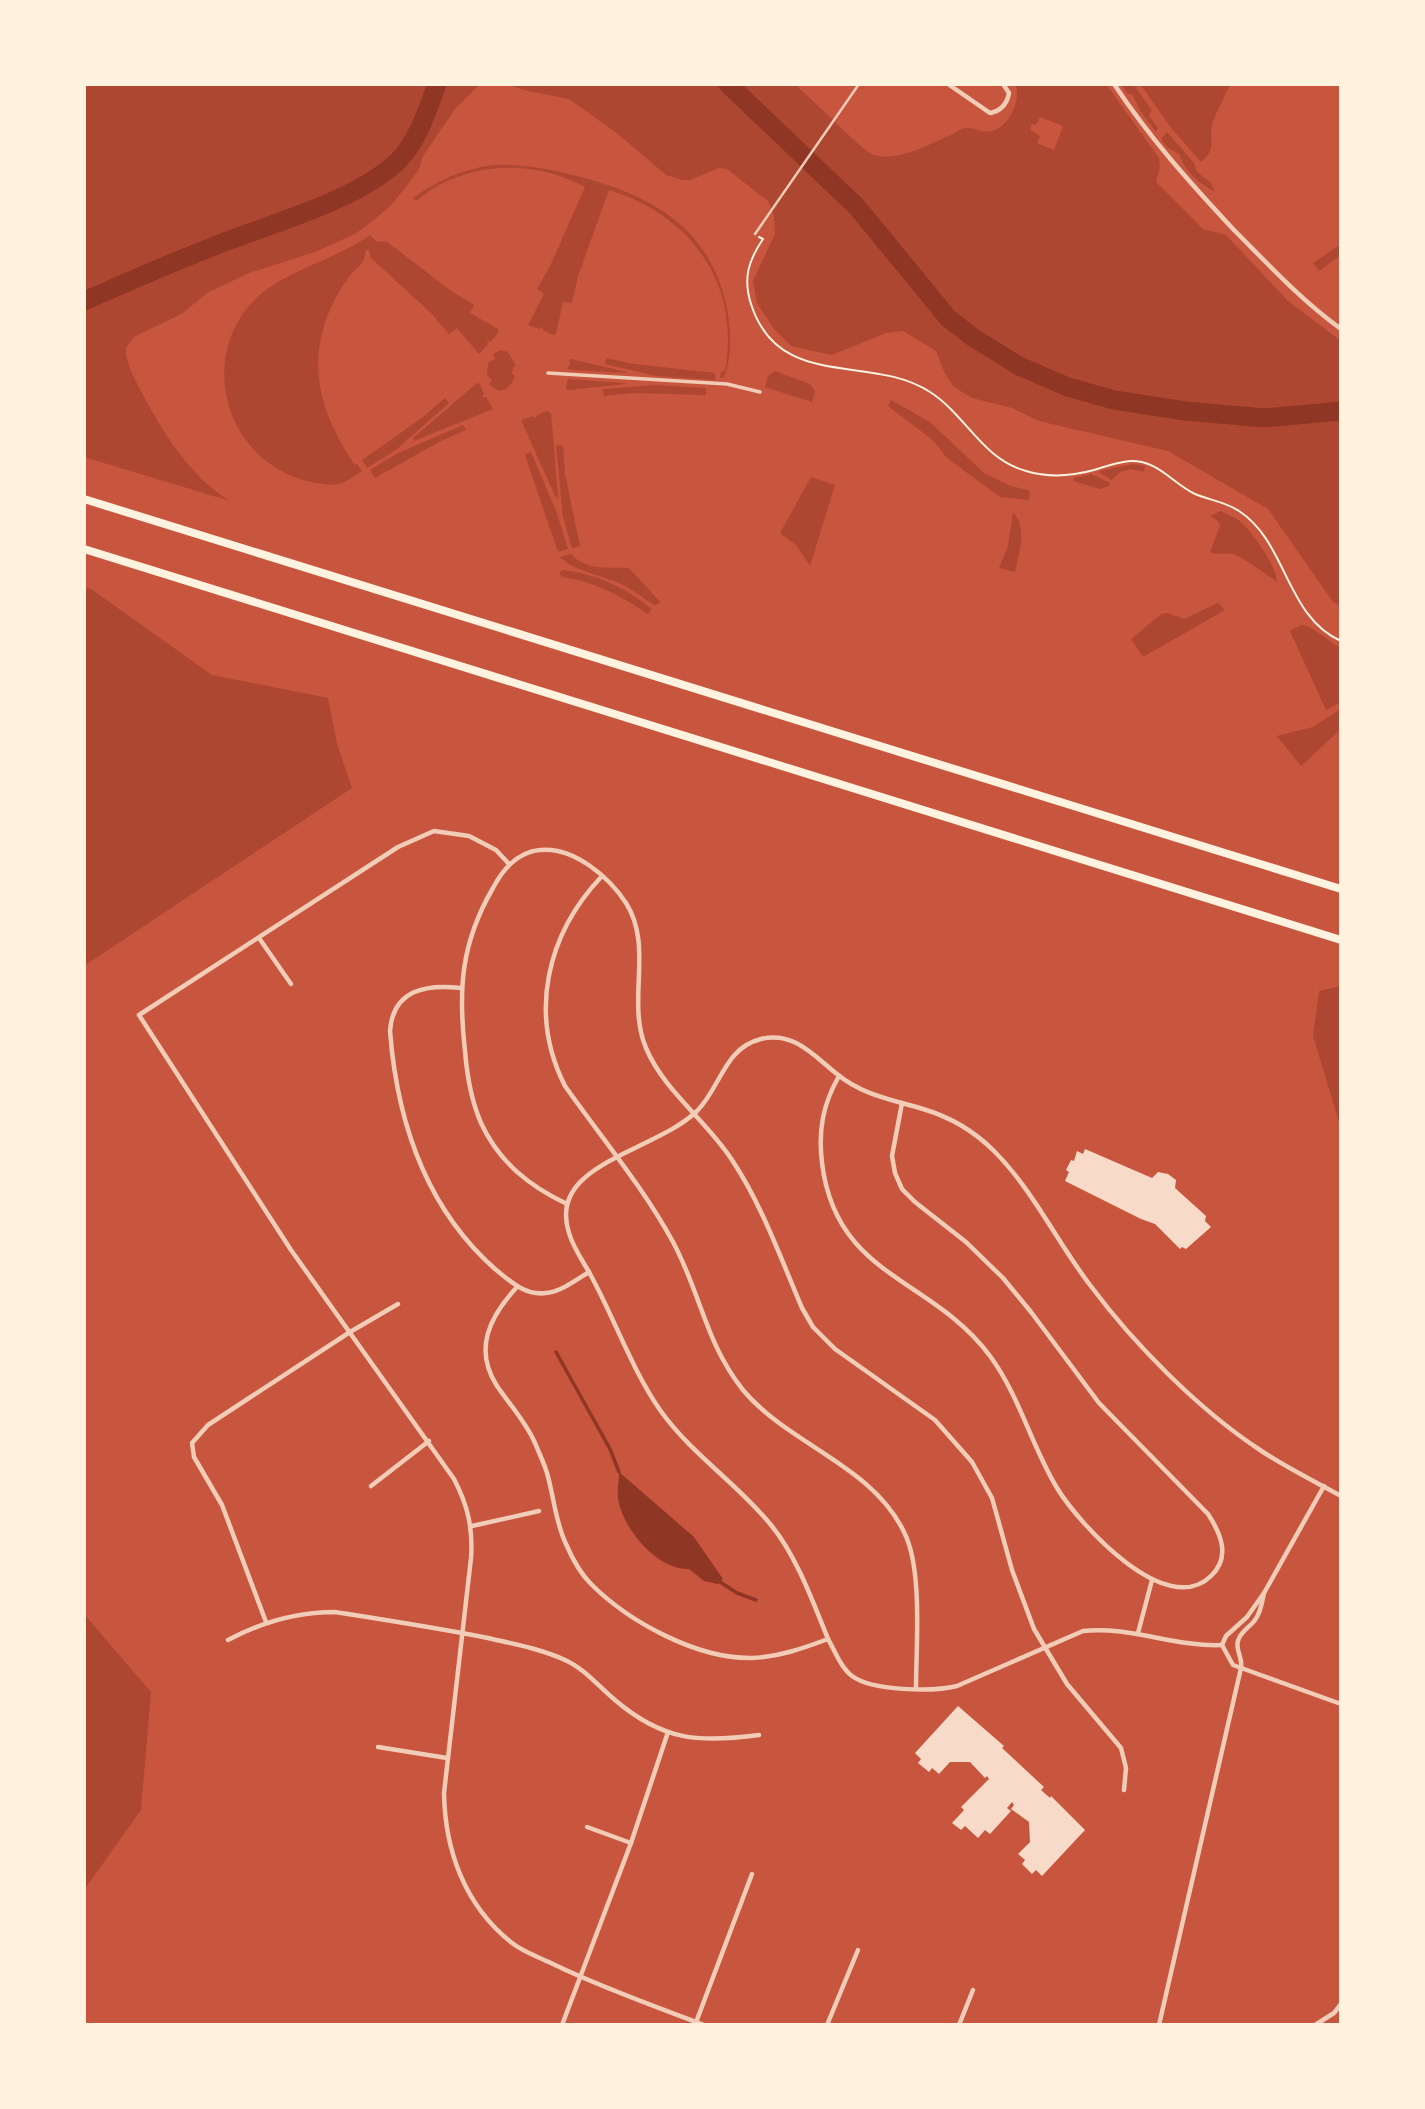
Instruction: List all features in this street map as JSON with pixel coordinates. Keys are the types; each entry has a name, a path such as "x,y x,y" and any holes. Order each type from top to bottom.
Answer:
{"highway":[{"path":"84,499 1341,889"},
{"path":"84,549 1341,940"}],"street":[{"path":"948,84 990,113 1001,108 1007,100 1009,93 1003,84"},
{"path":"1114,84 1133,114 1182,174 1300,297 1341,329"},
{"path":"548,373 727,384 760,392"},
{"path":"509,864 482,841 469,836 433,831 398,847 139,1015 291,1250 429,1441 454,1479 468,1510 472,1526 464,1633 447,1759 444,1805 447,1836 456,1870 491,1924 513,1944 580,1977 704,2025"},
{"path":"567,1204 533,1186 512,1168 492,1143 482,1124 468,1081 461,988 468,945 477,919 509,864 521,855 538,850 553,850 580,860 602,876 626,904 637,930 638,1026 646,1049 662,1076 715,1136 745,1180 813,1327 847,1359 936,1420 972,1462 992,1498 1019,1591 1044,1648 1067,1684 1121,1748 1126,1768 1124,1790"},
{"path":"602,876 580,901 563,928 545,994 545,1020 551,1054 561,1079 649,1204 673,1243 714,1345 736,1380 775,1420 873,1490 895,1514 914,1562 916,1689"},
{"path":"258,938 291,984"},
{"path":"461,988 425,987 403,999 390,1021 392,1056 402,1115 420,1167 452,1222 468,1243 517,1287 545,1294 557,1291 589,1272"},
{"path":"1222,1645 1193,1645 1138,1633 1096,1629 1083,1631 957,1686 916,1689 875,1685 854,1678 845,1669 828,1639 787,1548 773,1527 698,1455 660,1409 646,1387 608,1305 568,1231 567,1204 574,1189 584,1177 616,1157 674,1128 695,1113 709,1098 730,1059 741,1048 758,1040 780,1038 803,1045 839,1076 880,1098 932,1112 960,1124 994,1151 1013,1173 1108,1309 1154,1361 1238,1434 1262,1451 1341,1496"},
{"path":"839,1076 827,1097 820,1144 825,1185 844,1229 882,1270 944,1310 973,1335 1011,1388 1059,1492 1104,1544 1152,1580 1177,1587 1193,1586 1214,1574 1222,1559 1223,1541 1201,1506 1099,1403 1003,1278 966,1242 902,1189 892,1156 901,1103"},
{"path":"517,1287 500,1306 491,1324 486,1338 485,1357 490,1374 533,1438 547,1472 556,1520 584,1577 618,1606 667,1636 695,1648 725,1656 771,1656 828,1639"},
{"path":"266,1622 222,1505 194,1457 192,1443 208,1425 398,1304"},
{"path":"371,1486 429,1441"},
{"path":"1222,1645 1226,1636 1247,1617 1264,1593 1324,1486"},
{"path":"472,1526 539,1511"},
{"path":"1138,1633 1152,1580"},
{"path":"1159,2025 1243,1660 1237,1646 1238,1639 1262,1608 1264,1593"},
{"path":"228,1640 266,1622 299,1614 335,1612 464,1633 529,1647 567,1661 640,1720 668,1732 707,1740 759,1735"},
{"path":"1222,1645 1233,1665 1341,1704"},
{"path":"562,2025 631,1843 668,1732"},
{"path":"378,1747 447,1759"},
{"path":"587,1827 631,1843"},
{"path":"696,2023 752,1874"},
{"path":"827,2025 858,1950"},
{"path":"959,2025 973,1990"},
{"path":"1315,2025 1334,2013 1341,2004"}],"lane":[{"path":"755,234 859,84"}],"path":[{"path":"763,239 750,262 747,288 762,327 787,353 810,363 904,380 929,391 956,414 981,444 998,458 1025,471 1047,476 1065,476 1130,461 1155,466 1193,493 1234,508 1250,519 1267,541 1309,618 1341,641"}],"shaded area":[{"path":"84,84 480,84 455,109 423,156 419,169 409,183 374,220 355,234 315,252 249,273 207,293 183,313 134,337 126,348 133,374 167,436 202,479 230,501 84,457"},
{"path":"506,84 794,84 859,145 874,155 884,157 914,151 965,128 992,131 998,128 1012,112 1017,97 1015,84 1106,84 1159,158 1160,167 1156,182 1203,229 1226,235 1288,301 1341,341 1341,606 1333,602 1268,509 1168,451 1039,421 1012,408 972,398 954,387 945,374 936,351 903,331 886,333 832,355 791,346 774,329 757,303 753,281 775,234 774,215 768,201 727,169 719,168 690,180 666,175 618,134 569,99","holes":["1040,117 1063,126 1054,150 1037,143 1040,136 1030,130"]},
{"path":"1121,84 1133,84 1152,110 1149,115 1158,128 1156,132 1132,94 1128,94"},
{"path":"1140,84 1230,84 1213,121 1210,152 1201,162 1172,129"},
{"path":"1167,132 1194,163 1197,172 1211,183 1215,192 1194,177 1179,154 1168,148 1161,139"},
{"path":"494,165 541,168 588,179 636,196 676,221 693,237 707,256 718,278 726,304 730,341 729,359 724,377 720,379 721,372 725,371 728,339 725,310 717,282 704,257 686,235 664,217 638,201 609,190 578,276 572,303 563,302 556,334 543,330 542,326 540,329 528,325 544,294 537,289 585,187 543,171 498,168 455,178 416,201 413,198 451,176"},
{"path":"370,235 377,242 386,241 474,305 470,313 499,332 490,342 487,340 488,344 479,354 457,328 449,334 431,313 371,258 369,250 366,250 364,260 341,289 325,321 318,364 320,385 332,425 355,465 362,471 339,484 307,481 274,466 255,450 240,430 230,408 225,384 225,359 231,335 244,312 256,298 271,287"},
{"path":"1341,244 1341,255 1319,271 1313,263"},
{"path":"500,350 508,352 516,366 513,367 512,374 515,376 511,384 498,391 489,384 492,380 487,375 488,363 495,359 493,354"},
{"path":"606,358 634,364 715,373 715,380 656,376 605,364"},
{"path":"571,359 627,373 570,370 567,368"},
{"path":"775,371 810,384 815,391 812,402 765,387 768,376"},
{"path":"568,379 625,383 626,384 568,390"},
{"path":"477,383 484,394 482,397 486,397 493,409 414,441 413,438"},
{"path":"655,385 706,388 706,395 633,393 604,396 603,389"},
{"path":"445,398 449,403 396,450 367,468 362,460"},
{"path":"891,400 930,422 984,473 1011,486 1030,491 1029,500 1000,497 947,458 934,441 888,406"},
{"path":"547,411 551,413 558,496 556,498 521,420 534,416 535,419 537,415"},
{"path":"463,425 466,430 375,478 370,470 398,453"},
{"path":"563,445 565,474 580,546 572,548 563,517 556,446"},
{"path":"531,452 556,511 568,549 558,552 525,455"},
{"path":"1133,464 1146,466 1143,472 1126,470 1112,480 1100,473 1100,471"},
{"path":"1091,474 1110,483 1109,486 1100,489 1073,481 1074,478"},
{"path":"811,477 835,485 810,566 797,546 780,533"},
{"path":"1221,511 1237,519 1255,539 1268,557 1277,582 1238,556 1210,552 1220,526 1218,521 1210,516"},
{"path":"1013,512 1018,519 1021,533 1015,572 999,568 1008,546"},
{"path":"571,554 590,566 629,568 661,603 654,605 625,586 580,569 560,557"},
{"path":"562,570 586,574 610,583 632,594 652,609 648,614 607,590 562,577 559,573"},
{"path":"84,587 91,589 212,675 328,698 337,744 352,788 84,966"},
{"path":"1218,603 1225,610 1143,657 1131,639 1161,614 1167,613 1184,619"},
{"path":"1301,625 1341,648 1341,702 1326,710 1290,631"},
{"path":"1339,710 1341,729 1301,766 1277,736 1313,727"},
{"path":"1341,986 1341,1128 1313,1036 1319,991"},
{"path":"619,1472 694,1537 723,1579 718,1584 704,1581 689,1569 665,1563 643,1546 621,1511 618,1496"},
{"path":"84,1614 151,1692 141,1810 84,1890"}],"building":[{"path":"1085,1149 1152,1178 1158,1172 1168,1174 1176,1180 1175,1188 1206,1216 1205,1221 1211,1227 1186,1249 1180,1249 1155,1224 1065,1181 1071,1160 1074,1161 1077,1151 1083,1154"},
{"path":"958,1706 1004,1746 1002,1748 1044,1787 1041,1790 1050,1798 1051,1796 1085,1830 1042,1876 1036,1870 1032,1874 1022,1864 1025,1860 1018,1854 1030,1842 1029,1822 1011,1809 1014,1805 1012,1802 1007,1808 1011,1811 990,1834 985,1830 978,1838 965,1826 961,1830 952,1823 964,1810 961,1807 989,1779 987,1776 985,1778 970,1762 950,1762 939,1774 932,1768 929,1772 918,1763 921,1759 915,1753"}],"waterway":[{"path":"84,301 204,250 315,209 362,187 382,174 406,152 422,124 437,84"},
{"path":"728,84 857,207 948,318 1019,366 1068,387 1114,400 1185,411 1265,418 1341,411"},
{"path":"556,1352 610,1449 619,1472"},
{"path":"720,1582 737,1593 756,1600"}]}
